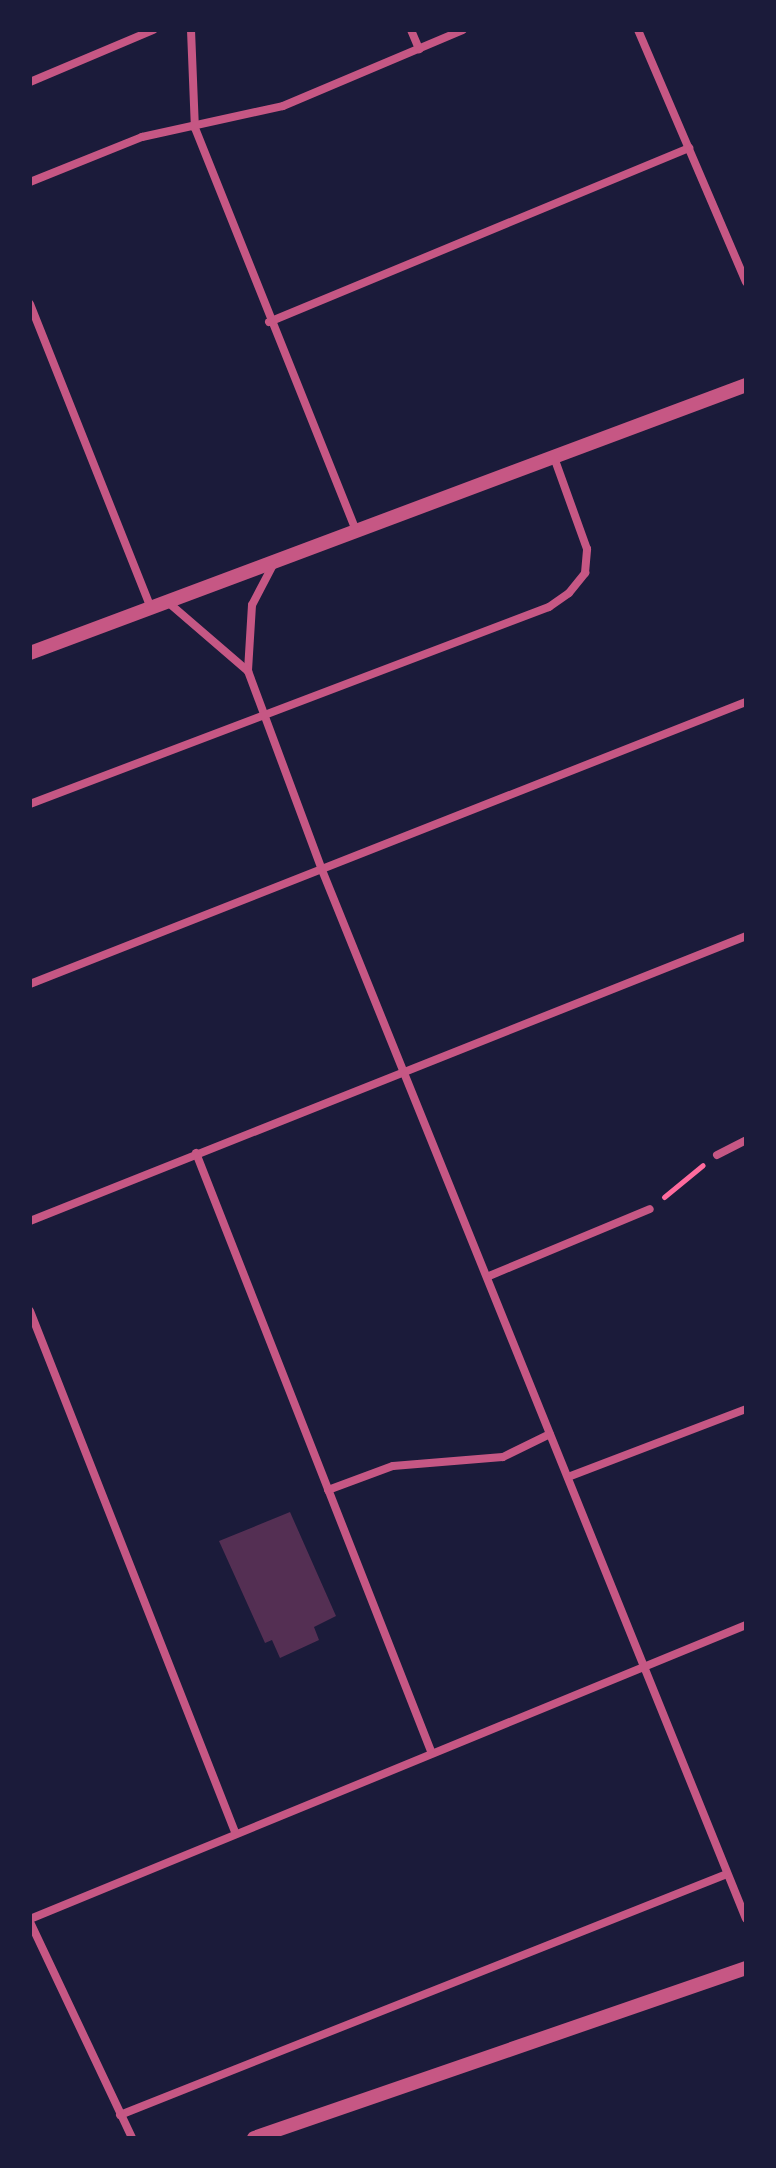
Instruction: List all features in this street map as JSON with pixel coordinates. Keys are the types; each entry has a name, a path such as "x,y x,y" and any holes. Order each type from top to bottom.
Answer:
{"street":[{"path":"30,82 153,30"},
{"path":"191,30 195,128 269,322 356,531"},
{"path":"411,30 419,49"},
{"path":"30,182 142,137 195,128 283,106 463,30"},
{"path":"638,30 746,282"},
{"path":"269,322 689,148"},
{"path":"30,304 152,611"},
{"path":"30,653 152,611 274,562 555,460 746,385"},
{"path":"30,804 264,714 502,629 569,593 585,573 585,534 555,460"},
{"path":"274,562 252,605 248,671 322,870 489,1276 642,1671 746,1919"},
{"path":"170,604 248,671"},
{"path":"30,984 746,702"},
{"path":"30,1221 746,936"},
{"path":"717,1155 746,1140"},
{"path":"196,1153 431,1751"},
{"path":"489,1276 650,1209"},
{"path":"30,1311 235,1832"},
{"path":"568,1477 746,1409"},
{"path":"328,1490 393,1466 503,1457 550,1434"},
{"path":"132,2138 30,1920 431,1751 642,1671 746,1625"},
{"path":"120,2115 727,1874"},
{"path":"254,2138 746,1968"}],"path":[{"path":"650,1209 717,1155"}],"building":[{"path":"290,1512 336,1616 314,1627 319,1640 280,1658 272,1640 265,1643 219,1541"}]}
